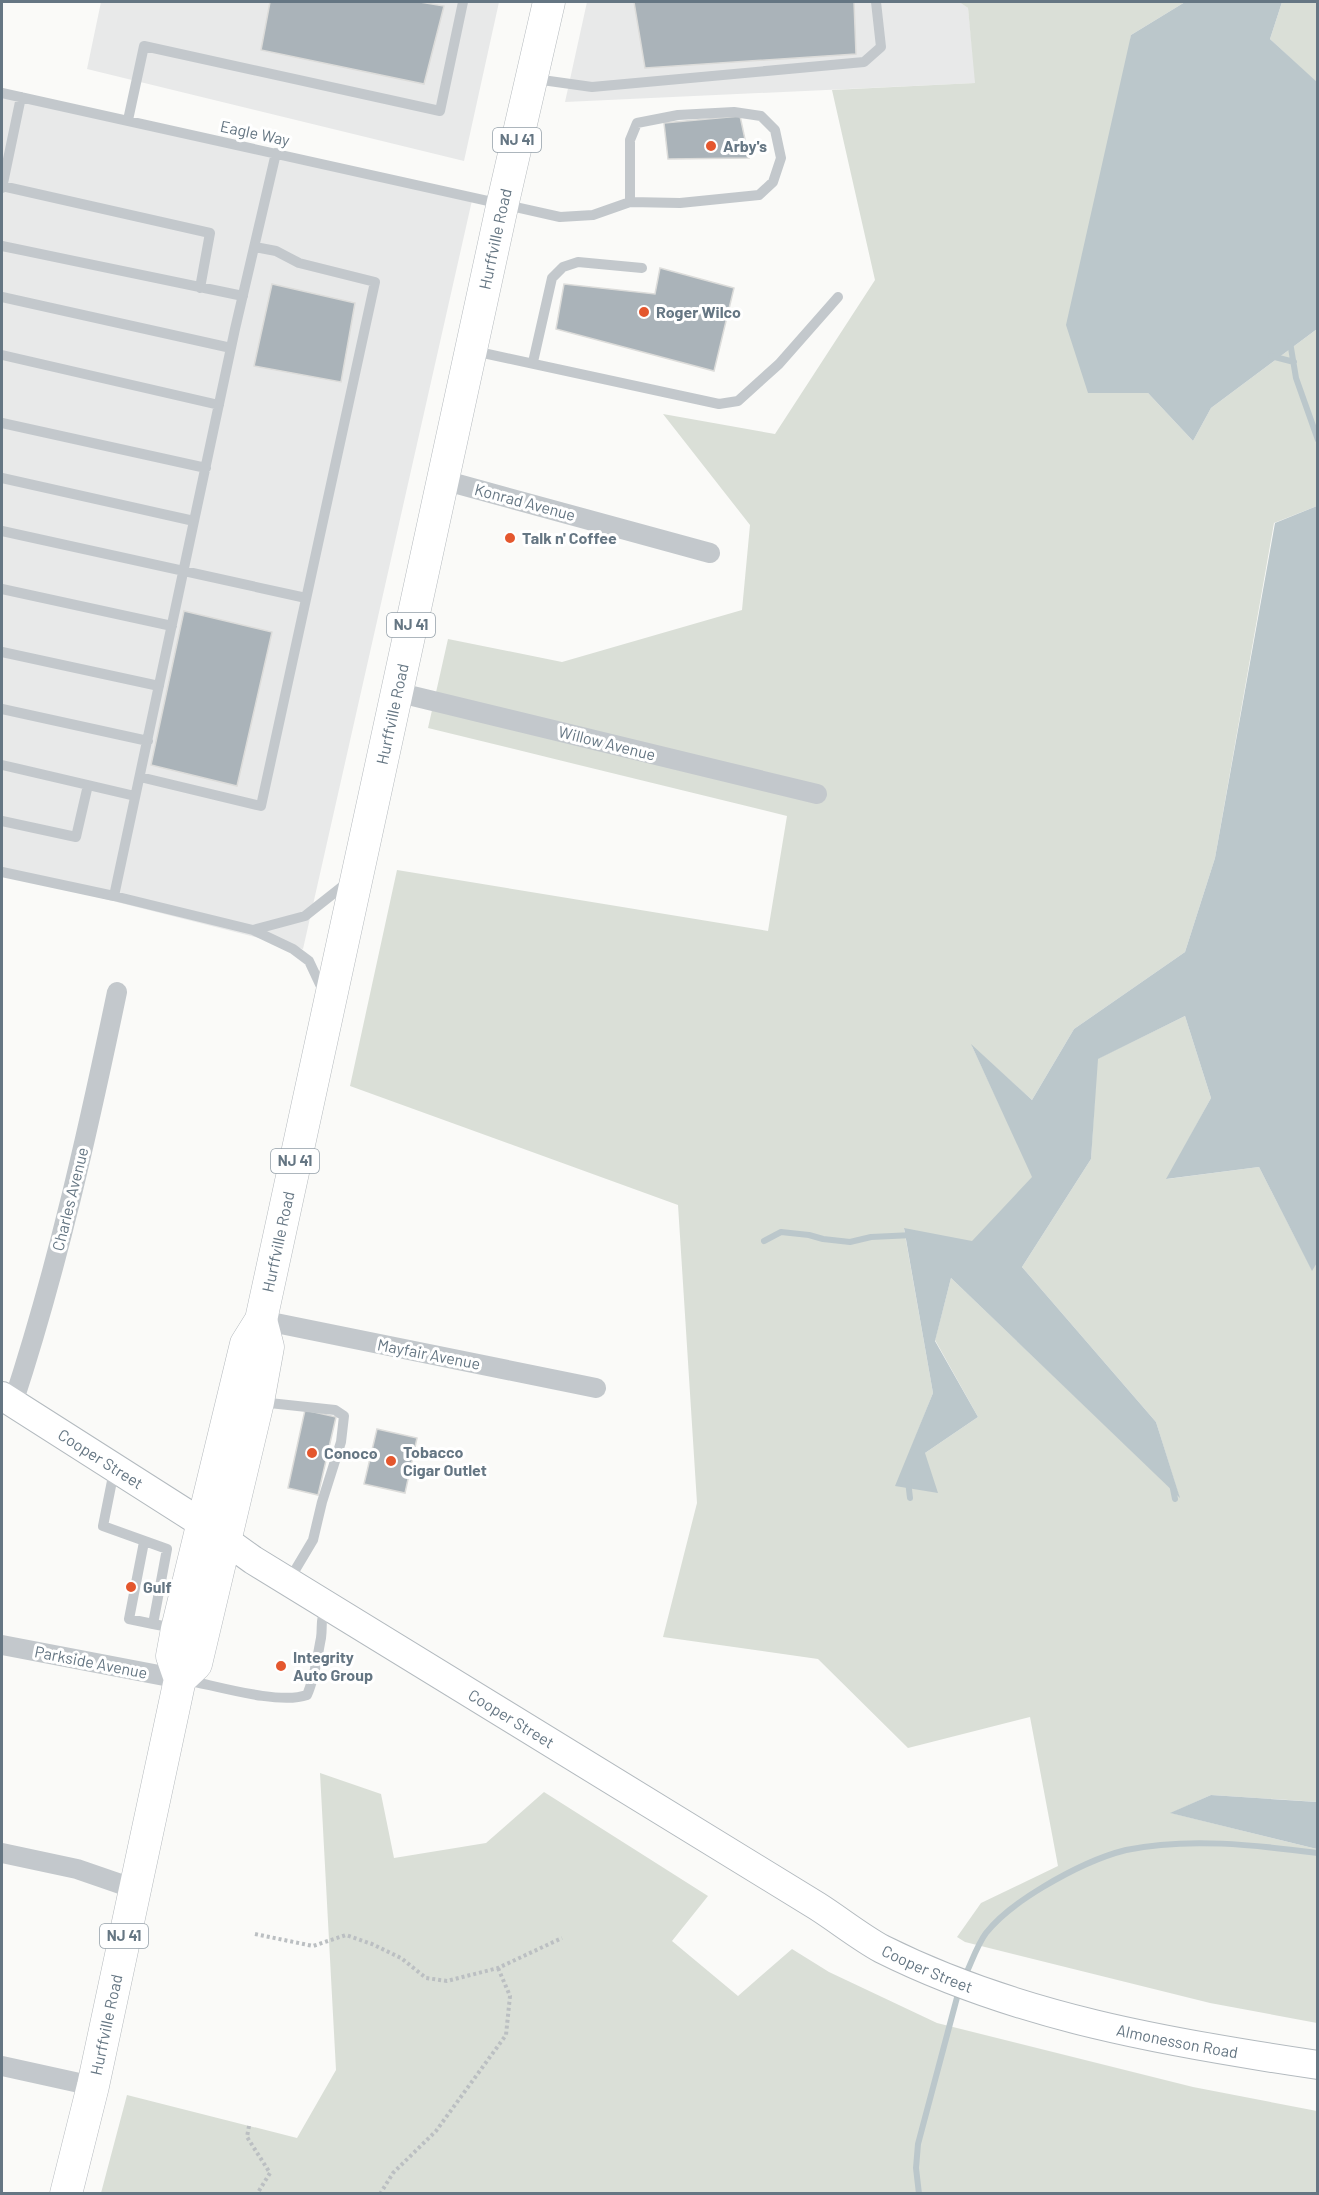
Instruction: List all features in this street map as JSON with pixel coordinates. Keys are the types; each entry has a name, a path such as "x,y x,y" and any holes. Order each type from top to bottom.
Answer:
{"main road":[{"name":"Hurffville Road","path":"180,1678 196,1664 214,1532 246,1344 261,1320 502,202 549,2"},
{"name":"Hurffville Road","path":"66,2193 93,2086 180,1678 165,1627 214,1532 258,1402 268,1347 261,1320"},
{"name":"Cooper Street","path":"7,1400 288,1582 817,1906 880,1948 954,1982 1038,2011"},
{"name":"Almonesson Road","path":"1038,2011 1220,2050 1317,2065"}],"street":[{"name":"Konrad Avenue","path":"443,480 710,553"},
{"name":"Willow Avenue","path":"396,692 817,794"},
{"name":"Charles Avenue","path":"7,1400 39,1326 95,1096 117,992"},
{"name":"Mayfair Avenue","path":"261,1320 596,1388"},
{"name":"Parkside Avenue","path":"2,1645 180,1678"},
{"path":"2,1853 77,1869 135,1889"},
{"path":"2,2066 93,2086"}],"lane":[{"path":"128,120 144,46 440,111 463,2"},
{"path":"531,78 592,87 864,62 881,47 876,2"},
{"name":"Eagle Way","path":"2,93 502,202 560,217 593,215 630,202"},
{"path":"21,97 2,186 210,233 200,288"},
{"path":"734,112 761,116 775,130 781,158 773,182 759,195 680,203 630,202 630,140 636,123 678,115 734,112"},
{"path":"114,896 231,348 276,153"},
{"path":"2,246 243,296"},
{"path":"140,777 261,806 375,282 299,263 276,251 255,247"},
{"path":"533,362 552,278 563,267 578,262 642,267"},
{"path":"2,297 231,348"},
{"path":"471,350 719,404 738,400 779,364 838,297"},
{"path":"2,355 219,405"},
{"path":"2,423 206,468"},
{"path":"2,478 194,521"},
{"path":"2,531 306,598"},
{"path":"2,589 172,626"},
{"path":"2,652 159,686"},
{"path":"2,709 147,741"},
{"path":"2,765 135,796"},
{"path":"2,820 76,837 88,784"},
{"path":"2,872 114,896 252,930 293,949 309,960 328,1002"},
{"path":"252,930 305,916 356,876"},
{"path":"258,1402 336,1410 344,1416 341,1442 313,1540 288,1582"},
{"path":"115,1468 103,1526 166,1549 165,1627 129,1619 144,1542"},
{"path":"180,1678 278,1698 298,1698 307,1695 314,1681 321,1635 321,1617 328,1606"}],"path":[{"path":"255,1934 313,1946 346,1935 401,1958 426,1978 447,1981 498,1968 562,1938"},
{"path":"380,2193 393,2174 436,2131 506,2035 510,1996 498,1968"},
{"path":"249,2126 247,2137 270,2173 257,2193"}],"shaded area":[{"path":"101,2 499,2 464,161 87,69"},
{"path":"587,2 959,2 968,8 976,83 565,102"},
{"path":"959,2 1185,2 1131,35 1088,393 1148,393 1193,441 1211,408 1317,329 1317,506 1274,523 1215,858 1185,952 1074,1029 1032,1100 972,1046 1033,1177 972,1242 904,1229 933,1393 896,1486 925,1453 978,1417 935,1340 951,1278 1179,1496 1156,1422 1022,1267 1091,1159 1097,1059 1185,1016 1211,1098 1167,1179 1259,1167 1312,1270 1317,1263 1318,1802 1211,1795 1171,1813 1317,1849 1317,2023 1210,2003 965,1942 957,1937 981,1903 1058,1866 1030,1717 908,1748 818,1659 663,1637 697,1503 678,1205 350,1086 397,870 768,931 787,816 428,728 448,639 562,662 742,610 750,525 663,414 775,434 875,280 832,90 975,83 968,8"},
{"path":"1185,2 1282,2 1270,39 1318,83 1317,329 1211,408 1193,441 1148,393 1088,393 1066,325 1131,35"},
{"path":"1282,2 1317,2 1317,83 1270,39"},
{"path":"2,93 473,196 303,949 2,873"},
{"path":"1317,506 1317,1263 1312,1271 1259,1167 1166,1179 1211,1098 1185,1016 1098,1059 1091,1159 1022,1267 1156,1422 1180,1498 951,1278 935,1341 978,1417 925,1453 938,1493 895,1486 933,1393 904,1228 972,1241 1032,1177 971,1044 1032,1100 1074,1029 1185,952 1215,858 1275,523"},
{"path":"320,1773 381,1794 394,1858 486,1843 544,1792 708,1896 672,1941 738,1996 792,1949 829,1972 937,2023 1193,2087 1317,2111 1317,2193 101,2193 127,2095 297,2138 336,2070"},
{"path":"1211,1795 1317,1802 1317,1849 1170,1813"}],"building":[{"path":"270,2 420,2 444,6 424,84 261,50"},
{"path":"634,2 854,2 856,54 645,68"},
{"path":"740,116 749,158 668,159 664,123"},
{"name":"Roger Wilco","path":"660,268 734,288 714,371 556,329 564,284 655,294"},
{"path":"272,284 355,303 341,382 254,366"},
{"path":"184,611 272,632 237,786 151,765"},
{"name":"Conoco","path":"305,1410 336,1417 318,1495 288,1488"},
{"name":"Tobacco Cigar Outlet","path":"377,1429 417,1438 405,1493 364,1484"}],"waterway":[{"path":"1290,342 1296,378 1318,440"},
{"path":"1271,356 1294,362"},
{"path":"764,1241 781,1232 850,1242 871,1237 913,1235"},
{"path":"908,1481 910,1498"},
{"path":"1172,1484 1175,1499"},
{"path":"964,1978 983,1938 1005,1913 1053,1881 1105,1857 1149,1846 1197,1843 1246,1845 1318,1853"},
{"path":"919,2194 916,2168 918,2144 959,1990"}],"place":[{"name":"Arby's","path":"711,146"},
{"name":"Roger Wilco","path":"644,312"},
{"name":"Talk n' Coffee","path":"510,538"},
{"name":"Conoco","path":"312,1453"},
{"name":"Tobacco Cigar Outlet","path":"391,1461"},
{"name":"Gulf","path":"131,1587"},
{"name":"Integrity Auto Group","path":"281,1666"}]}
